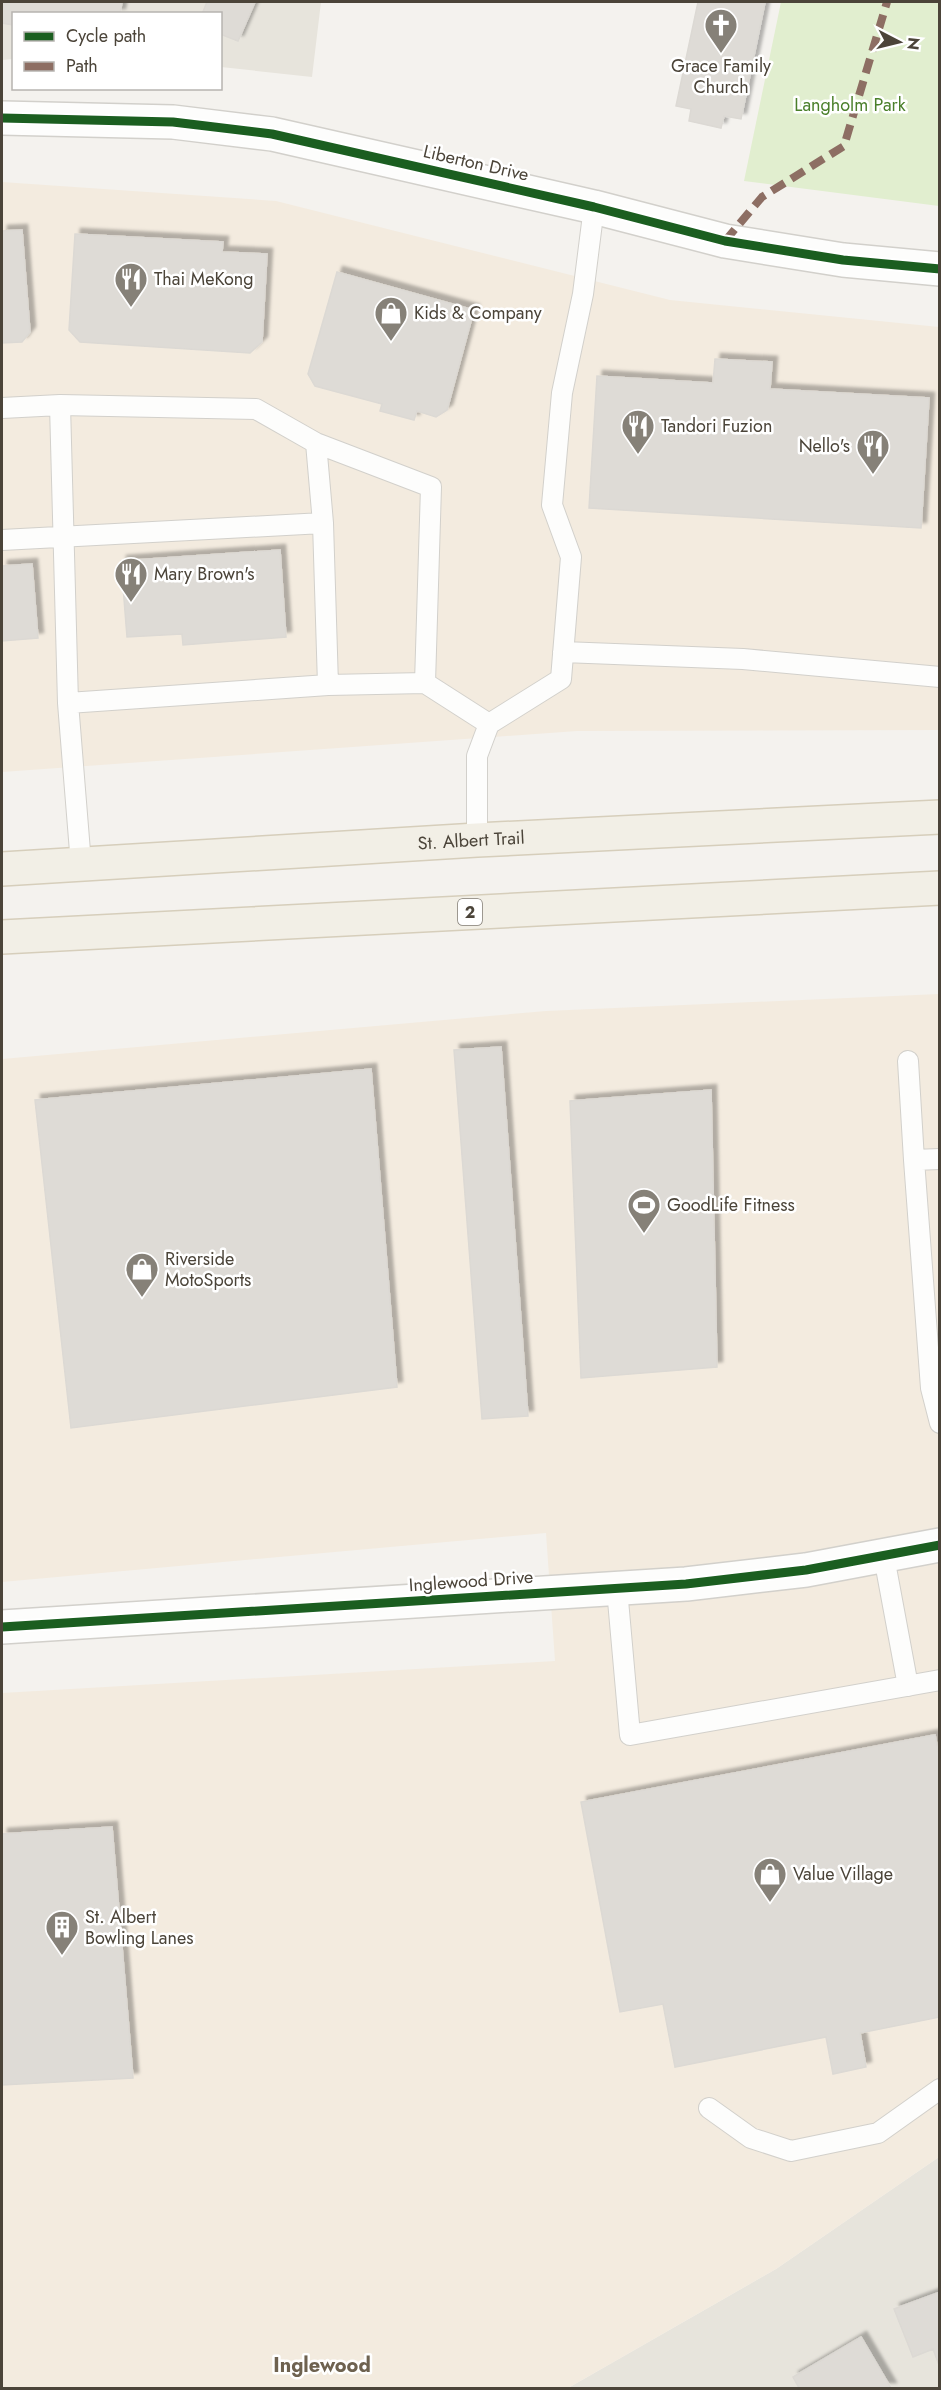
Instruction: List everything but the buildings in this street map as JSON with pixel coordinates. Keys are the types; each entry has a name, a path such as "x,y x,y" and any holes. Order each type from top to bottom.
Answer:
{"main road":[{"name":"St. Albert Trail","path":"2,869 477,840 939,817"},
{"name":"2","path":"2,937 939,888"}],"street":[{"name":"Liberton Drive","path":"2,118 173,122 272,134 594,207 725,241 843,260 939,269"},
{"name":"Inglewood Drive","path":"2,1627 617,1589 748,1578 884,1557 939,1545"}],"lane":[{"path":"477,840 477,756 489,724 561,679 571,557 552,505 562,393 583,294 594,207"},
{"path":"60,405 68,703 81,864"},
{"path":"2,408 60,405 256,409 316,443 431,487 425,683"},
{"path":"316,443 323,523 328,685"},
{"path":"2,540 323,523"},
{"path":"563,652 743,659 939,677"},
{"path":"68,703 328,685 425,683 489,724"},
{"path":"908,1061 931,1388 939,1423"},
{"path":"914,1160 939,1159"},
{"path":"884,1557 908,1686"},
{"path":"617,1589 630,1735 939,1680"},
{"path":"709,2108 751,2138 791,2151 878,2133 939,2089"}],"shaded area":[{"path":"2,2 321,2 312,77 222,67 222,12 12,12 12,59 2,60"},
{"path":"2,182 276,201 670,300 939,327 939,730 577,731 2,772"},
{"path":"939,994 939,2157 776,2269 568,2388 2,2388 2,1693 555,1661 546,1533 2,1582 2,1059 546,1011"},
{"path":"939,2157 939,2388 568,2388 776,2269"}],"green space":[{"name":"Langholm Park","path":"781,2 939,2 939,206 744,181"}],"marked path":[{"path":"725,241 762,197 844,146 887,2"}],"cycle path":[{"path":"2,118 173,122 272,134 594,207 725,241 843,260 940,269"},
{"path":"2,1627 686,1584 806,1570 940,1545"}],"place":[{"name":"Grace Family Church","path":"721,54"},
{"name":"Thai MeKong","path":"131,308"},
{"name":"Kids & Company","path":"391,342"},
{"name":"Tandori Fuzion","path":"638,455"},
{"name":"Nello's","path":"873,475"},
{"name":"Mary Brown's","path":"131,603"},
{"name":"GoodLife Fitness","path":"644,1234"},
{"name":"Riverside MotoSports","path":"142,1298"},
{"name":"Value Village","path":"770,1903"},
{"name":"St. Albert Bowling Lanes","path":"62,1956"}],"district":[{"name":"Inglewood","path":"322,2365"}]}
